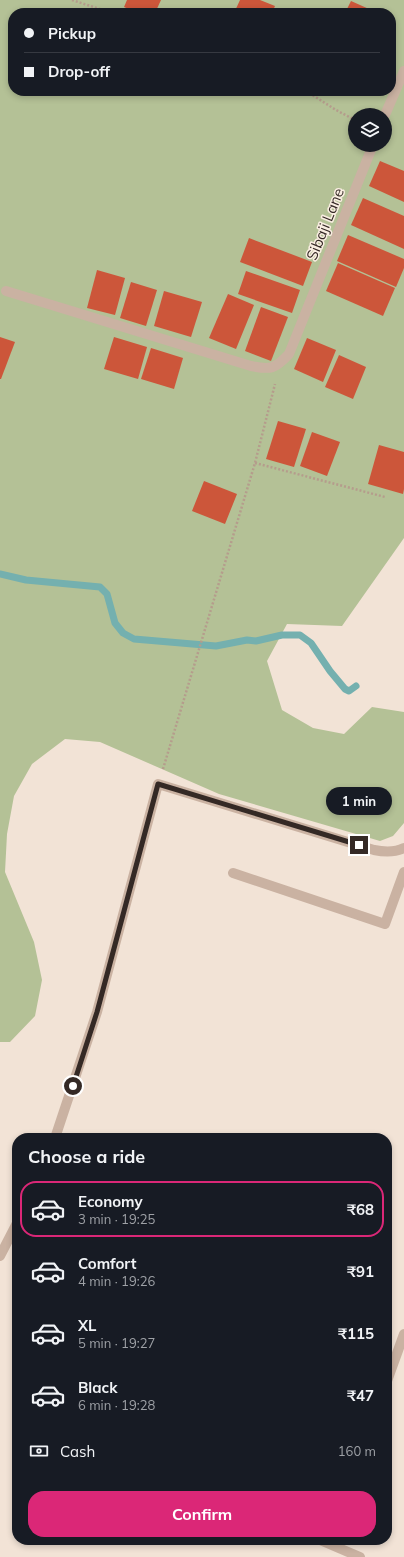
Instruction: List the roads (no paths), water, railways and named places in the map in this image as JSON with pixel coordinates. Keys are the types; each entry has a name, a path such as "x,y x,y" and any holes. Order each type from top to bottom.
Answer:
{"street":[{"path":"396,90 404,71"},
{"path":"388,108 393,96"},
{"name":"Sibaji Lane","path":"6,290 251,366 266,369 280,364 289,354 370,152"},
{"path":"57,1133 97,1012 158,784 374,850 390,852 404,848"},
{"path":"233,873 385,924 404,872"},
{"path":"0,1256 12,1233"},
{"path":"392,1367 404,1334"},
{"path":"332,1545 360,1557"}],"waterway":[{"path":"0,574 26,580 100,587 107,594 115,623 123,633 134,639 216,646 247,640 256,641 282,635 300,635 311,643 330,671 345,689 349,691 356,686"}]}
